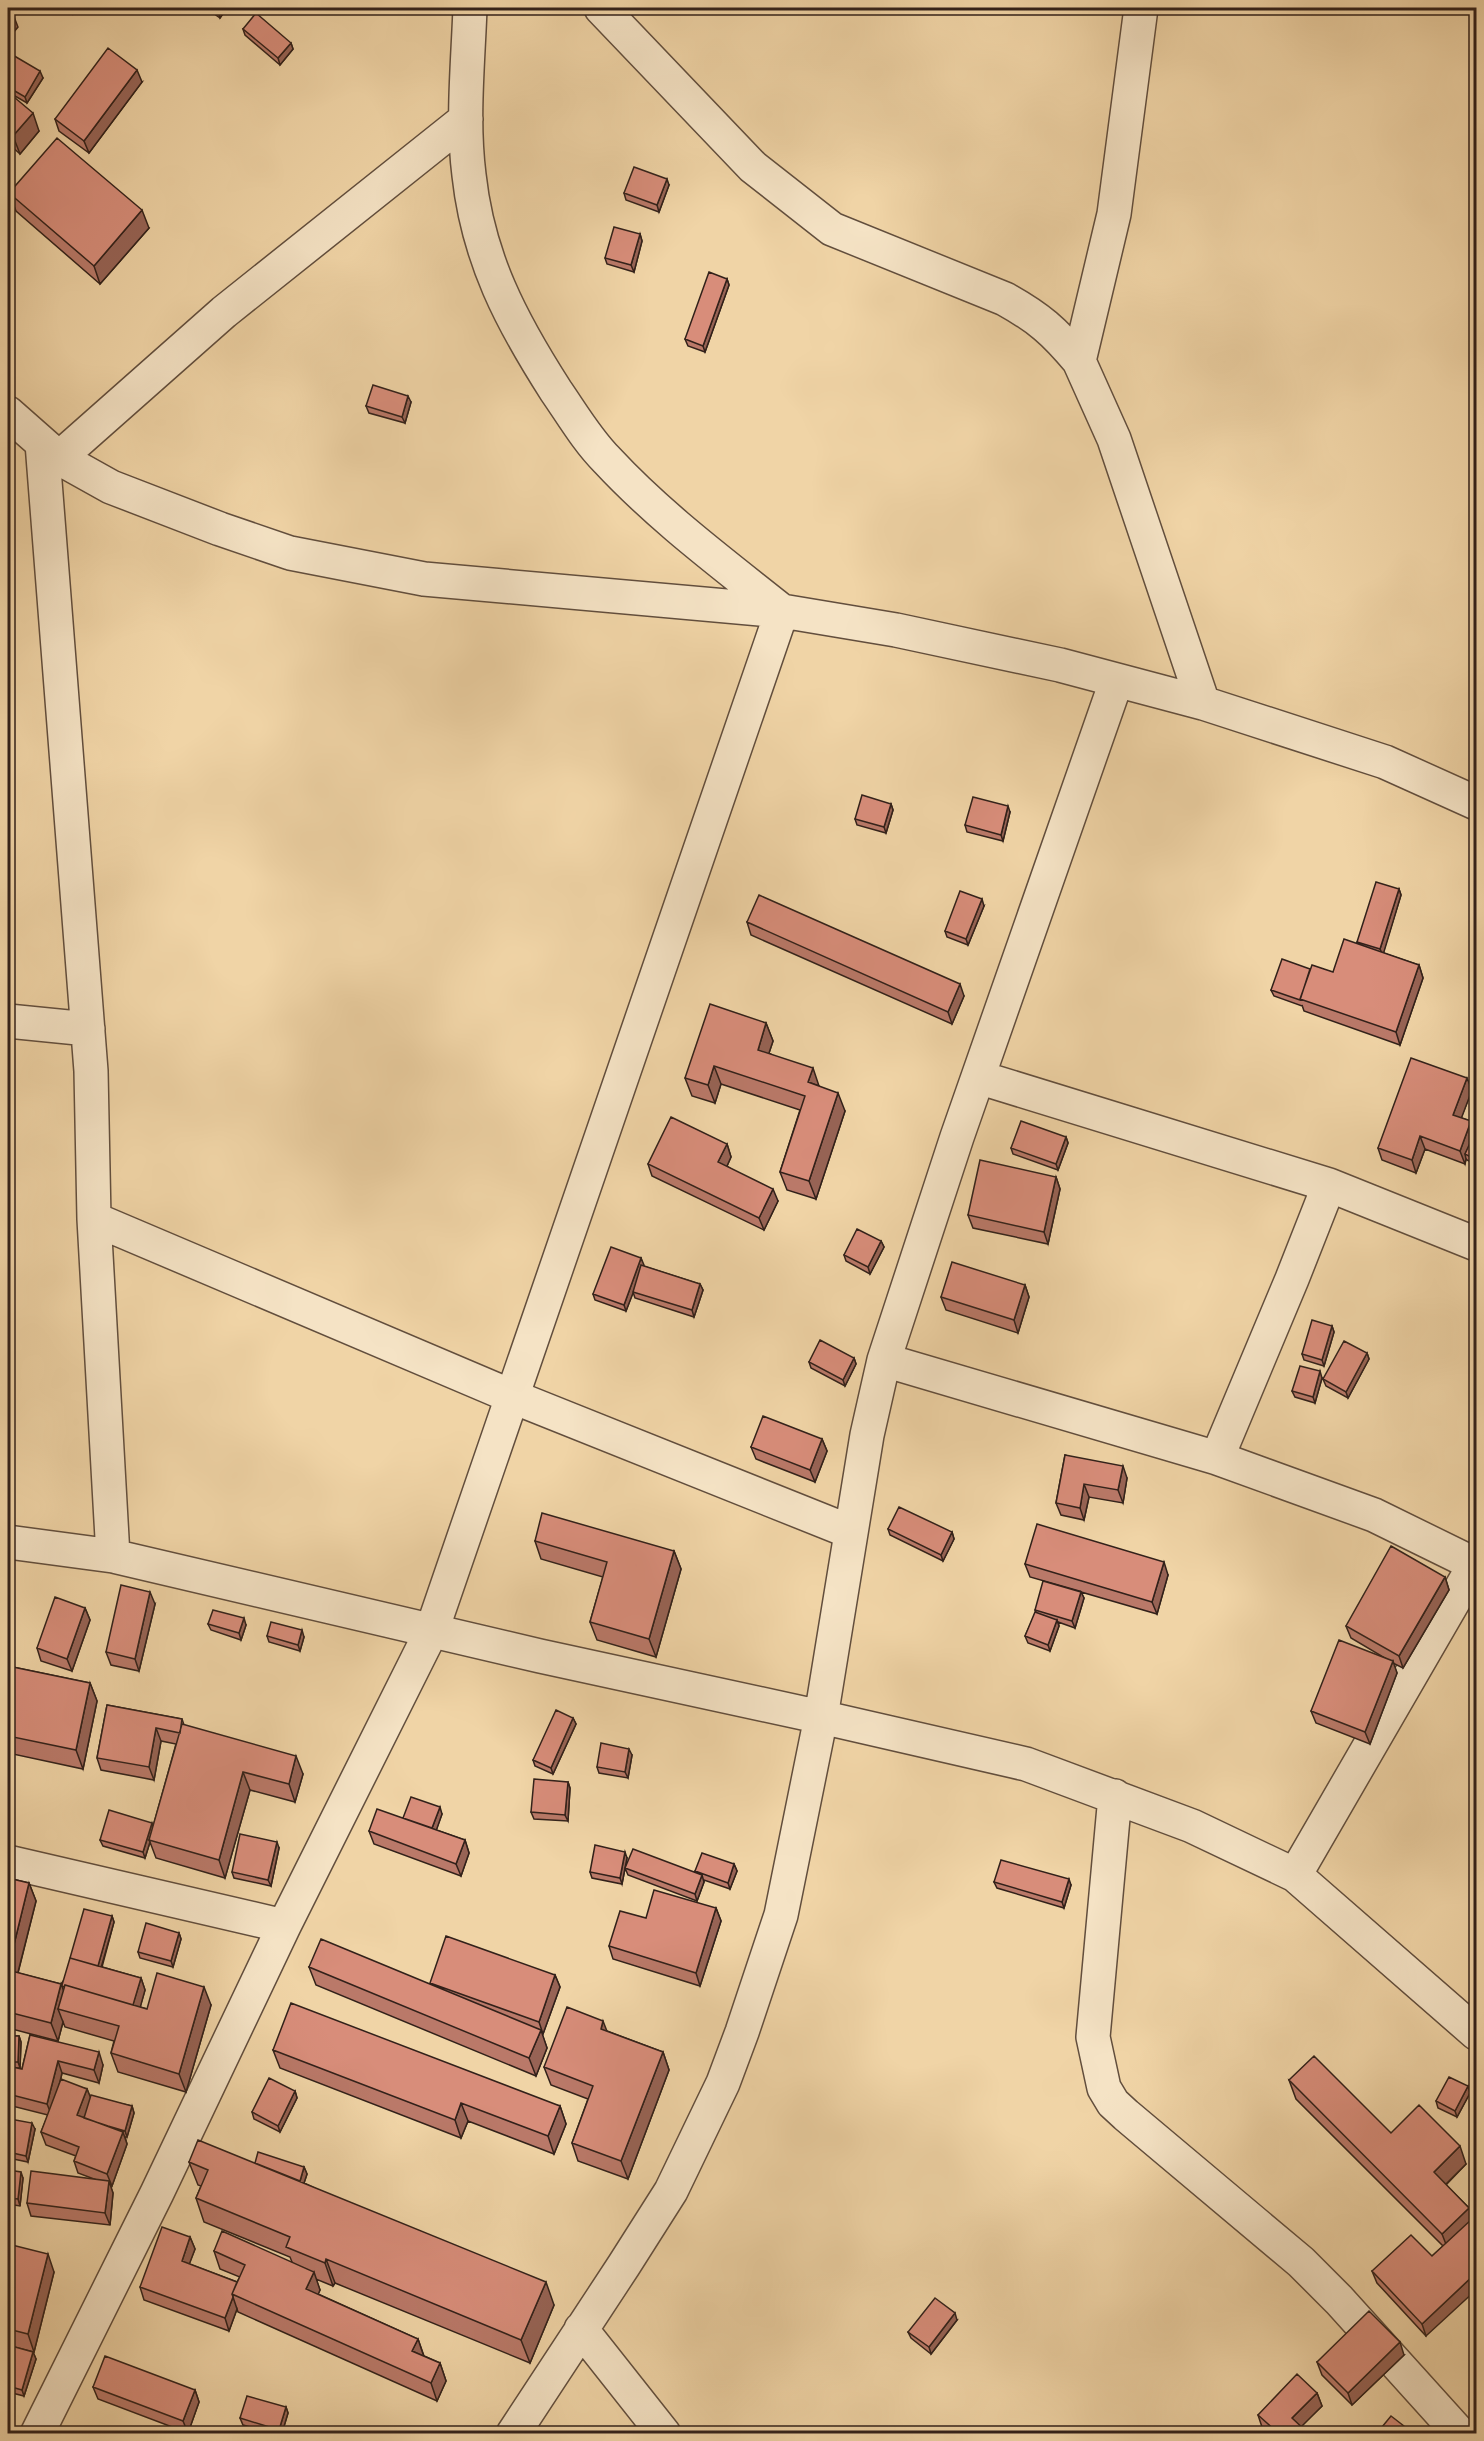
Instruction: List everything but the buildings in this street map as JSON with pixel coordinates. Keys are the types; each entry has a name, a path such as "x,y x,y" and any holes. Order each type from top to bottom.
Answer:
{"street":[{"path":"470,8 465,119 469,175 478,230 488,264 515,323 573,417 605,458 670,521 782,611"},
{"path":"601,8 753,167 832,229 1005,299 1030,313 1055,332 1079,361 1114,439 1203,703"},
{"path":"1079,361 1114,214 1141,8"},
{"path":"50,450 465,119"},
{"path":"8,413 50,450 111,487 220,530 290,553 424,579 782,611 908,633 1060,666 1203,703 1385,762 1476,803"},
{"path":"50,450 88,1029 94,1219 113,1556"},
{"path":"37,2433 158,2193 284,1926 432,1630 782,611"},
{"path":"513,2433 671,2191 723,2082 781,1915 821,1717 867,1435 884,1360 978,1077 1116,682"},
{"path":"8,1021 88,1029"},
{"path":"978,1077 1329,1185 1476,1244"},
{"path":"1217,1458 1329,1185"},
{"path":"94,1219 512,1396 851,1532"},
{"path":"884,1360 1217,1458 1374,1515 1476,1565 1295,1875"},
{"path":"8,1542 113,1556 540,1656 1026,1764 1192,1826 1295,1875 1476,2033"},
{"path":"1115,1796 1093,2037 1104,2088 1113,2103 1126,2115 1301,2262 1339,2300 1460,2433"},
{"path":"8,1862 284,1926"},
{"path":"581,2329 664,2433"}]}
